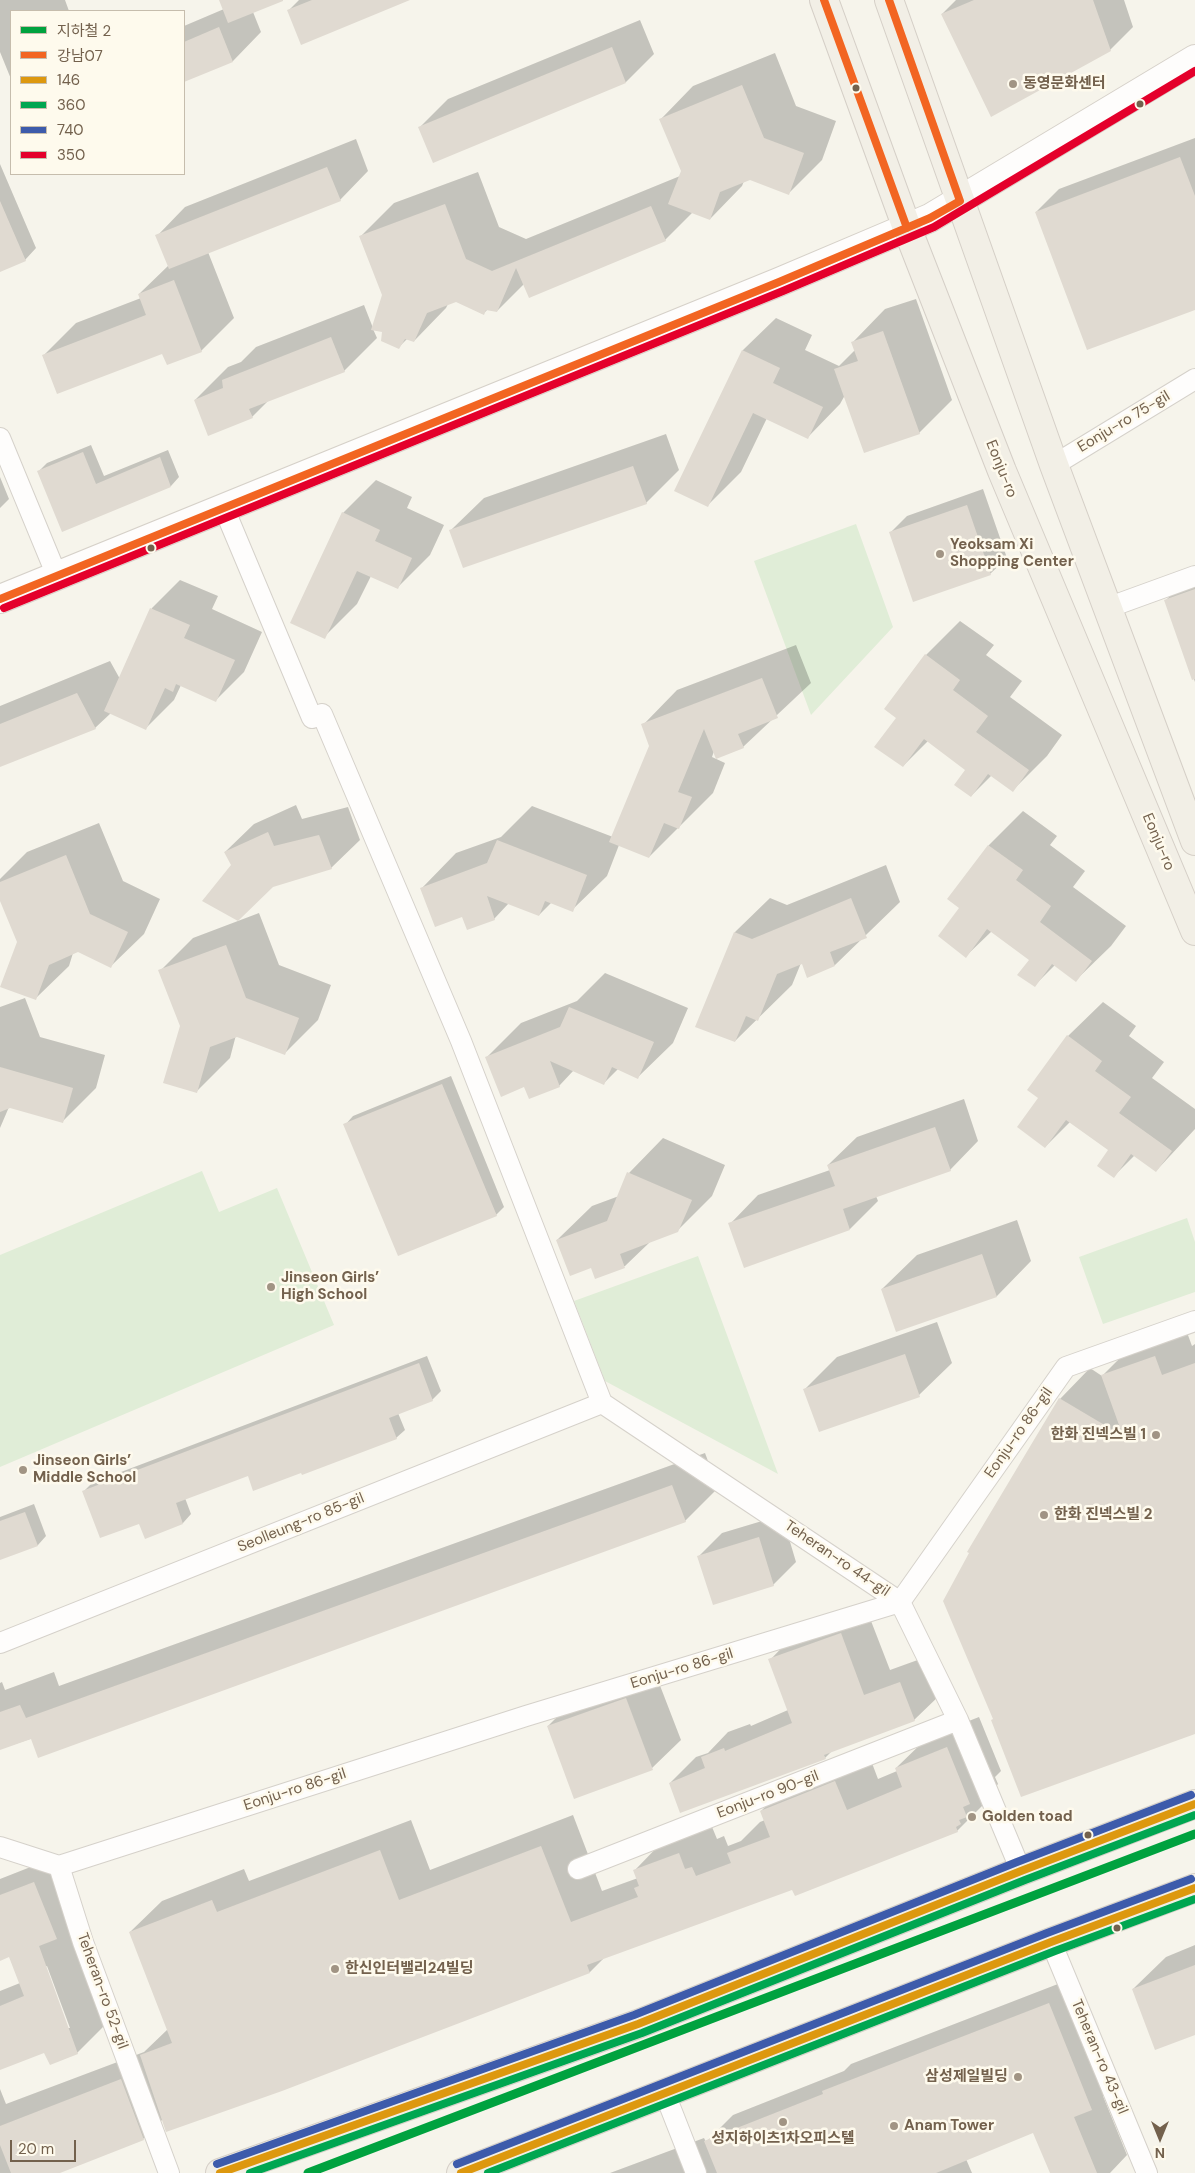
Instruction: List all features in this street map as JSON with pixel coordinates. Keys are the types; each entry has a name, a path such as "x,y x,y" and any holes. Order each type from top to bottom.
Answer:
{"main road":[{"name":"Eonju-ro","path":"824,0 907,228 1002,471 1195,931"},
{"path":"889,0 1054,464 1195,841"},
{"path":"0,599 223,506 779,282 930,218 1195,59"},
{"path":"220,2173 638,2024 1021,1871 1195,1804"},
{"path":"461,2173 1051,1942 1195,1888"}],"street":[{"name":"Eonju-ro 75-gil","path":"1054,464 1195,379"},
{"path":"0,438 56,576"},
{"path":"223,506 461,1041 602,1402"},
{"path":"1107,608 1195,576"},
{"name":"Eonju-ro 86-gil","path":"59,1866 526,1716 900,1602 1066,1367 1195,1321"},
{"name":"Teheran-ro 44-gil","path":"602,1402 900,1602 958,1720 1021,1871"},
{"name":"Seolleung-ro 85-gil","path":"0,1643 602,1402"},
{"name":"Eonju-ro 90-gil","path":"578,1869 958,1720"},
{"path":"0,1847 59,1866"},
{"name":"Teheran-ro 52-gil","path":"59,1866 83,1942 169,2173"},
{"name":"Teheran-ro 43-gil","path":"1051,1942 1147,2173"},
{"path":"665,2094 696,2173"}],"green space":[{"path":"856,524 893,627 811,715 754,561"},
{"path":"202,1171 219,1212 277,1188 334,1325 0,1467 0,1255"},
{"path":"1187,1218 1195,1242 1195,1292 1103,1324 1079,1257"},
{"path":"698,1256 778,1474 605,1381 574,1301"}],"building":[{"path":"219,0 283,0 283,1 228,23"},
{"path":"312,0 410,0 301,45 287,10"},
{"name":"동영문화센터","path":"974,0 1093,0 1111,51 991,117 941,14"},
{"path":"219,27 233,62 185,82 185,42"},
{"path":"612,47 626,83 433,163 418,127"},
{"path":"742,85 764,138 804,153 789,195 750,180 720,192 710,220 668,204 681,171 659,119"},
{"path":"1180,157 1195,196 1195,310 1087,350 1035,212"},
{"path":"327,167 341,201 169,269 155,235"},
{"path":"0,201 26,261 0,272"},
{"path":"445,204 466,259 492,271 651,206 666,241 529,298 516,268 497,312 486,310 484,315 456,302 427,313 414,342 405,339 399,349 381,341 382,332 371,330 382,295 359,236"},
{"path":"174,280 202,352 167,365 162,354 57,394 42,355 146,315 138,294"},
{"path":"883,331 920,434 864,453 834,369 858,361 851,342"},
{"path":"331,337 345,372 249,409 253,418 208,436 194,400 223,388 222,380"},
{"path":"742,350 780,368 773,383 823,407 808,439 753,413 708,507 674,491"},
{"path":"83,452 96,484 160,457 171,487 62,532 37,471"},
{"path":"633,466 647,504 463,568 449,530"},
{"name":"Yeoksam Xi Shopping Center","path":"967,505 991,575 913,602 889,532"},
{"path":"342,512 380,530 375,541 412,558 398,589 357,571 325,639 290,623"},
{"path":"1195,589 1195,679 1192,680 1164,600"},
{"path":"150,608 190,625 184,638 235,660 216,702 176,684 173,692 165,688 146,730 104,711"},
{"path":"925,654 960,680 953,690 988,716 976,732 1029,770 1013,792 988,774 971,797 954,785 965,770 924,739 903,767 874,747 896,718 884,709"},
{"path":"762,678 778,718 738,734 744,748 716,759 704,729 678,792 692,797 679,829 664,823 649,858 609,842 649,746 641,724"},
{"path":"77,693 96,729 0,767 0,724"},
{"path":"268,832 274,846 319,835 332,869 273,887 238,921 202,901 231,865 224,852"},
{"path":"497,840 587,875 573,912 545,901 539,916 487,896 495,920 467,930 462,917 435,927 420,888 487,863"},
{"path":"988,845 1023,870 1016,880 1051,906 1040,922 1092,961 1076,982 1052,964 1035,987 1017,975 1029,960 987,929 966,958 938,936 959,908 947,899"},
{"path":"66,855 90,914 128,932 111,968 78,952 49,965 36,1000 0,987 17,942 0,901 0,882"},
{"path":"851,898 867,938 830,952 835,966 807,978 802,964 777,974 758,1021 746,1016 735,1042 695,1027 734,932 752,939"},
{"path":"226,945 246,998 299,1018 285,1055 237,1037 210,1047 197,1093 163,1083 180,1026 158,970"},
{"path":"569,1007 654,1042 638,1079 612,1067 604,1085 550,1061 560,1087 529,1099 524,1087 501,1097 485,1057 560,1027"},
{"path":"1067,1035 1102,1061 1095,1071 1131,1097 1119,1113 1172,1151 1156,1172 1131,1154 1114,1178 1097,1166 1108,1150 1066,1120 1045,1148 1017,1127 1038,1098 1027,1090"},
{"path":"0,1067 73,1088 63,1123 10,1108 0,1112"},
{"path":"442,1084 497,1216 398,1256 343,1124"},
{"path":"935,1127 951,1171 843,1209 850,1230 744,1268 728,1223 835,1186 827,1165"},
{"path":"627,1172 692,1200 678,1232 620,1254 625,1268 595,1279 591,1268 570,1276 556,1240 607,1221"},
{"path":"982,1254 997,1297 896,1332 881,1289"},
{"path":"905,1354 920,1397 819,1432 803,1389"},
{"path":"1155,1356 1162,1375 1195,1363 1195,1734 1021,1797 991,1720 993,1719 943,1601 969,1553 967,1552 1059,1398 1123,1436 1101,1375"},
{"path":"419,1363 433,1401 389,1418 397,1439 302,1475 301,1473 253,1491 248,1476 176,1503 183,1524 145,1539 139,1524 100,1538 82,1491"},
{"path":"672,1485 686,1522 38,1758 31,1739 0,1750 0,1712 20,1705 26,1718"},
{"path":"25,1512 38,1546 0,1560 0,1521"},
{"path":"759,1537 774,1586 713,1605 697,1556"},
{"path":"841,1633 864,1695 900,1682 915,1721 824,1755 826,1759 680,1813 669,1783 705,1768 701,1757 724,1748 725,1751 792,1723 768,1659"},
{"path":"626,1698 653,1770 574,1799 547,1726"},
{"path":"947,1747 970,1804 963,1807 967,1817 959,1820 961,1824 956,1827 958,1832 795,1896 792,1890 587,1965 590,1973 282,2091 166,2132 140,2055 172,2043 129,1932 212,1900 217,1912 380,1850 399,1900 541,1846 571,1922 638,1897 634,1888 639,1886 633,1870 679,1853 685,1869 692,1867 696,1876 731,1863 727,1853 770,1837 760,1811 835,1781 847,1810 902,1787 895,1768"},
{"path":"34,1882 57,1939 39,1946 78,2054 50,2065 44,2053 0,2070 0,2006 24,1996 9,1957 0,1961 0,1895"},
{"path":"1195,1965 1195,2035 1155,2050 1132,1989"},
{"path":"1049,2003 1092,2110 1074,2117 1097,2173 1050,2173 1033,2133 936,2173 717,2173 704,2141 823,2094 822,2091"},
{"path":"121,2079 144,2140 60,2173 11,2173 0,2145 0,2126"}],"metro line":[{"name":"2","path":"308,2173 1195,1834"}],"transit line":[{"name":"강남07","path":"824,0 907,228"},
{"name":"강남07","path":"0,599 779,282 930,218 960,201 889,0"},
{"name":"350","path":"4,608 783,291 934,227 1195,71"},
{"name":"740","path":"217,2164 634,2015 1017,1862 1191,1795"},
{"name":"146","path":"220,2173 638,2024 1021,1871 1195,1804"},
{"name":"360","path":"250,2173 642,2033 1025,1880 1195,1815"},
{"name":"740","path":"457,2164 1047,1933 1191,1879"},
{"name":"146","path":"461,2173 1051,1942 1195,1888"},
{"name":"360","path":"488,2173 1055,1951 1195,1899"}],"place":[{"name":"동영문화센터","path":"1013,84"},
{"name":"Yeoksam Xi Shopping Center","path":"940,554"},
{"name":"Jinseon Girls’ High School","path":"271,1287"},
{"name":"한화 진넥스빌 1","path":"1156,1435"},
{"name":"Jinseon Girls’ Middle School","path":"23,1470"},
{"name":"한화 진넥스빌 2","path":"1044,1515"},
{"name":"Golden toad","path":"972,1817"},
{"name":"한신인터밸리24빌딩","path":"335,1969"},
{"name":"삼성제일빌딩","path":"1018,2077"},
{"name":"성지하이츠1차오피스텔","path":"783,2122"},
{"name":"Anam Tower","path":"894,2126"}]}
